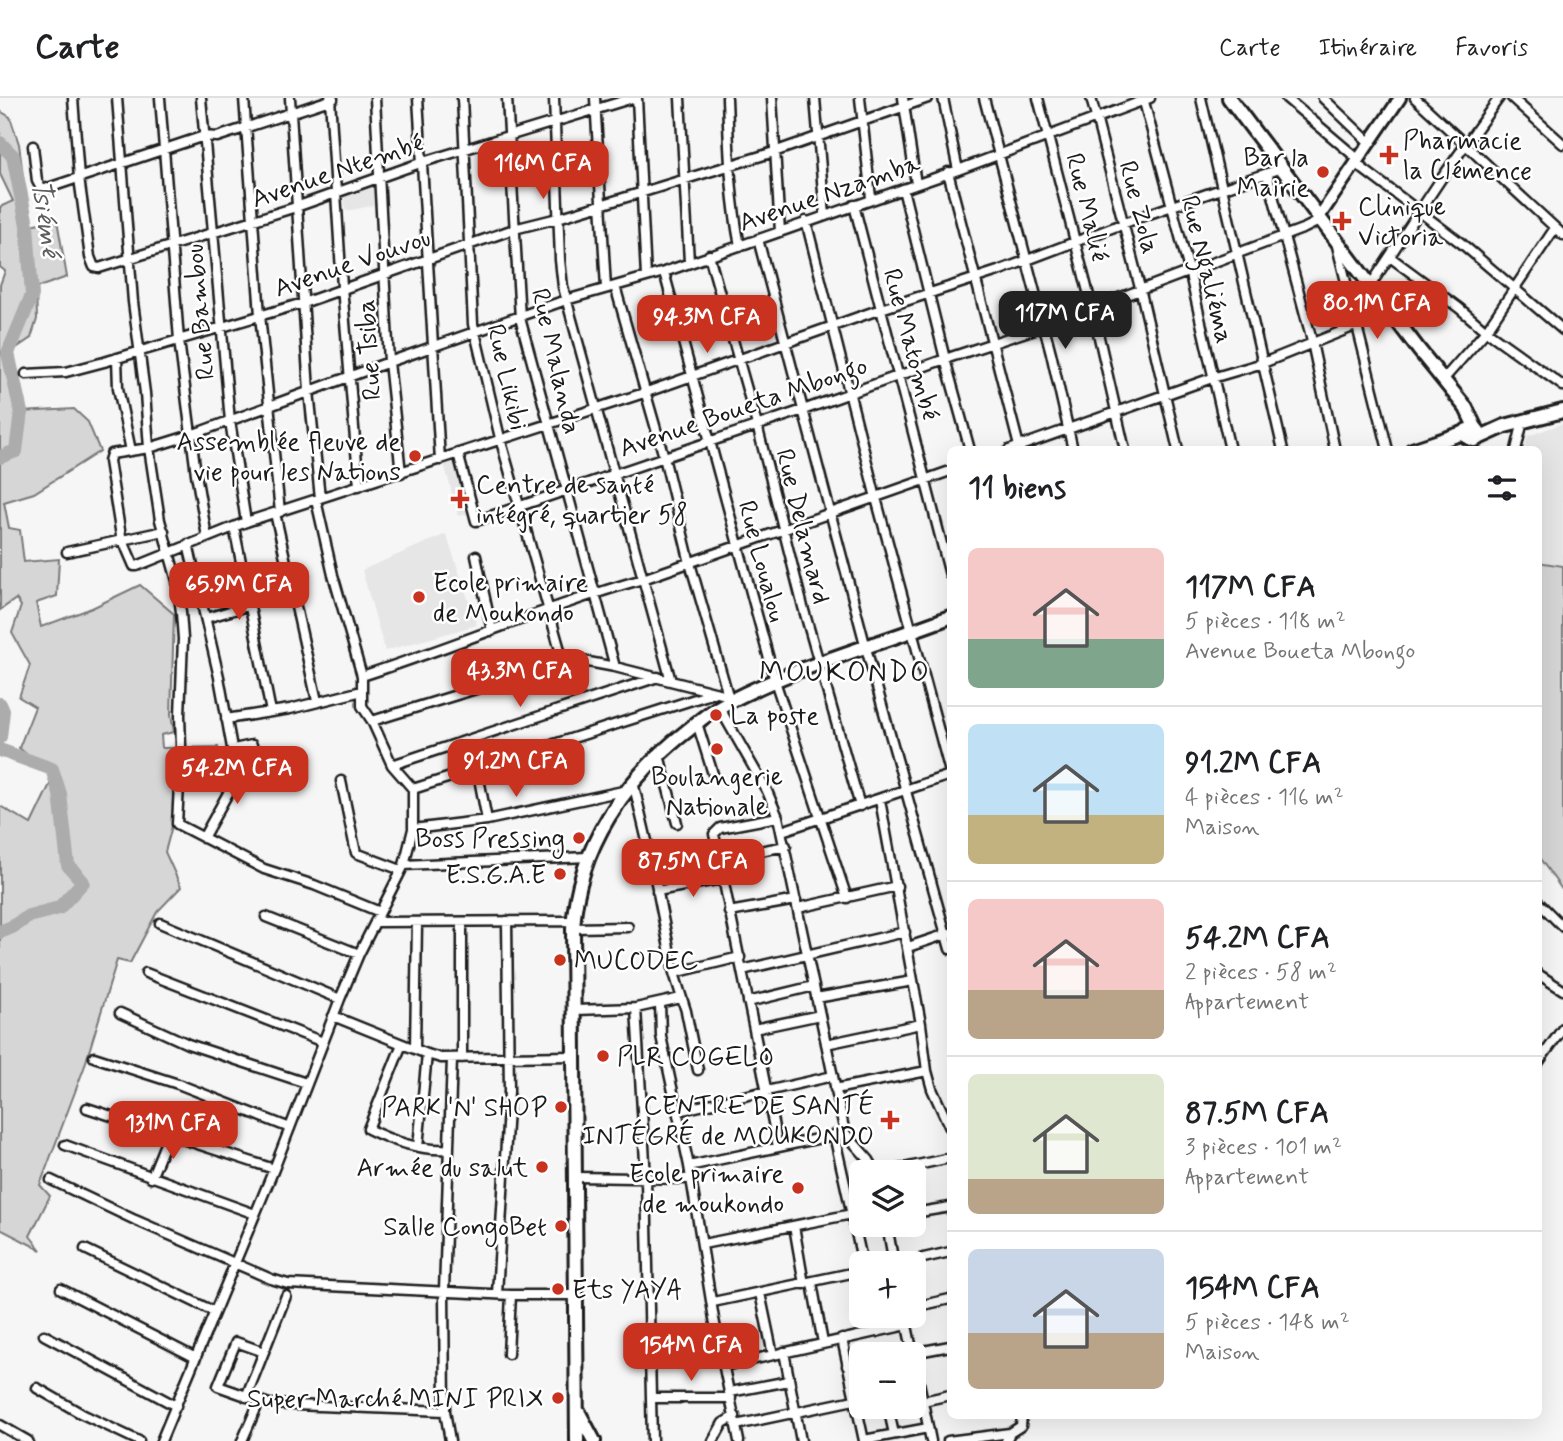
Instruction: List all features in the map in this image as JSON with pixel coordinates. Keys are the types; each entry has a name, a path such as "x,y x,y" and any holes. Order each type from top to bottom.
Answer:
{"main road":[{"path":"1229,98 1370,286 1466,408 1472,434"},
{"path":"1425,446 1563,411"},
{"path":"577,1441 573,924 588,857 605,822 628,787 658,754 732,697 947,618"},
{"path":"576,1402 584,1427 594,1441"}],"street":[{"path":"73,98 79,178"},
{"path":"117,98 138,352 145,393 149,448 160,520 177,581 183,639 180,784 176,821 179,826 264,869 314,885 380,912"},
{"path":"160,98 179,340 207,537"},
{"name":"Rue Bambou","path":"201,98 230,421 246,522"},
{"path":"244,98 278,513 317,701"},
{"path":"161,1441 274,1169 340,999 402,868 413,829 413,789 392,765 372,721 362,706 362,676 333,575 318,499 290,98"},
{"name":"Rue Tsiba","path":"375,98 389,362 401,473"},
{"path":"418,98 440,460"},
{"name":"Rue Likibi","path":"462,98 467,244 475,333 500,438 562,657"},
{"name":"Rue Malanda","path":"507,98 520,318 615,667"},
{"path":"554,98 560,260 566,300 671,681"},
{"path":"595,98 600,205 611,287 664,457 690,564 732,697"},
{"path":"635,98 643,192 646,277"},
{"name":"Avenue Ntembé","path":"79,178 90,257 94,267 213,234 423,162 635,98"},
{"path":"680,98 689,262"},
{"path":"727,98 728,165 740,246"},
{"path":"772,98 780,232"},
{"path":"815,98 825,216"},
{"path":"860,98 871,198"},
{"name":"Avenue Vouvou","path":"26,374 66,372 303,303 467,244 774,152 903,102 928,98"},
{"path":"943,98 958,170"},
{"path":"984,98 1044,326 1072,446"},
{"name":"Rue Malié","path":"1038,98 1092,307 1124,446"},
{"name":"Rue Zola","path":"1091,98 1177,446"},
{"path":"1201,98 1282,446"},
{"path":"1286,98 1357,161 1461,243 1563,330"},
{"path":"1323,98 1369,142"},
{"name":"Avenue Boueta Mbongo","path":"458,453 476,521 1044,326 1315,223 1400,98"},
{"path":"1415,98 1563,235"},
{"path":"1370,286 1499,98"},
{"path":"1512,98 1563,144"},
{"path":"33,146 37,181 41,190 204,136 217,138 332,99 342,287 359,486"},
{"name":"Avenue Nzamba","path":"131,451 191,435 566,300 664,272 740,246 871,198 958,170 1146,99"},
{"name":"Rue Ngaliéma","path":"1146,99 1229,446"},
{"path":"903,102 916,184"},
{"path":"117,358 118,388 131,451 111,454 109,457 123,541 134,566 171,554 188,544 246,522 644,393 1282,168"},
{"path":"948,172 1018,446"},
{"path":"1267,173 1311,342 1334,446"},
{"path":"902,189 969,446"},
{"name":"Rue Matombé","path":"854,205 947,564"},
{"path":"806,221 947,761"},
{"path":"1443,380 1486,331 1555,228"},
{"path":"758,239 904,790 947,931"},
{"path":"1335,240 1387,446"},
{"name":"Rue Delamard","path":"709,256 757,425 803,607 860,806"},
{"path":"1390,257 1563,386"},
{"name":"Rue Loualou","path":"664,272 736,547 775,681 847,898"},
{"path":"1024,446 1116,411 1263,363 1390,312"},
{"path":"1517,446 1523,421"},
{"path":"362,676 550,611 594,593 690,564 947,472"},
{"path":"234,527 271,712"},
{"path":"67,552 164,531"},
{"path":"188,544 232,749 251,745"},
{"path":"476,556 492,631"},
{"path":"206,618 251,605"},
{"path":"372,721 528,673 562,657 658,677 732,697"},
{"path":"392,765 658,677"},
{"path":"226,719 271,712 362,691"},
{"path":"413,789 572,740 714,692"},
{"path":"719,707 778,817 845,1133 869,1160"},
{"path":"697,723 713,774"},
{"path":"658,754 677,823"},
{"path":"477,768 487,821"},
{"path":"782,831 880,800 947,774"},
{"path":"203,838 237,777"},
{"path":"341,782 356,853 402,868 588,857"},
{"path":"413,829 487,821 628,787 651,858 674,973 698,1070"},
{"path":"880,800 908,947 927,1071 946,1112"},
{"path":"778,817 720,828 714,834 778,1147"},
{"path":"651,858 715,846"},
{"path":"718,859 786,846"},
{"path":"657,891 723,878"},
{"path":"729,912 847,898 897,886"},
{"path":"1542,906 1563,927"},
{"path":"266,917 359,954"},
{"path":"375,922 507,921 628,928"},
{"path":"497,1294 509,1058 507,921"},
{"path":"160,923 340,999"},
{"path":"415,1049 417,923"},
{"path":"462,923 462,1058"},
{"path":"742,970 905,932"},
{"path":"908,947 947,934"},
{"path":"674,973 740,957"},
{"path":"146,973 323,1042"},
{"path":"1542,977 1563,990"},
{"path":"816,998 913,981"},
{"path":"748,1002 814,986"},
{"path":"575,1010 636,1008 681,998"},
{"path":"660,1003 661,1035 689,1166 714,1319 739,1441"},
{"path":"636,1008 646,1179 652,1441"},
{"path":"120,1013 188,1044 306,1083"},
{"path":"754,1029 820,1015"},
{"path":"333,1016 427,1054 452,1059 574,1056"},
{"path":"826,1044 921,1024"},
{"path":"1542,1057 1563,1028"},
{"path":"402,1044 368,1129 418,1147 431,1150 449,1149"},
{"path":"418,1147 427,1054"},
{"path":"94,1057 178,1084 290,1128"},
{"path":"450,1441 445,1410 444,1291 452,1059"},
{"path":"835,1089 927,1071"},
{"path":"678,1111 833,1076"},
{"path":"87,1108 274,1169"},
{"path":"689,1166 845,1133"},
{"path":"151,1178 169,1134"},
{"path":"834,1135 849,1201"},
{"path":"65,1144 151,1178 255,1214"},
{"path":"926,1163 947,1159"},
{"path":"576,1177 691,1179"},
{"path":"51,1180 135,1220 288,1284 511,1296 575,1294"},
{"path":"926,1211 947,1208"},
{"path":"703,1244 849,1215"},
{"path":"794,1226 822,1343"},
{"path":"85,1249 213,1311"},
{"path":"926,1257 947,1253"},
{"path":"713,1302 849,1274"},
{"path":"61,1289 196,1358"},
{"path":"760,1293 774,1355"},
{"path":"246,1397 286,1296"},
{"path":"508,1354 511,1296"},
{"path":"926,1304 947,1300"},
{"path":"876,1328 877,1332"},
{"path":"724,1366 888,1328"},
{"path":"44,1335 176,1406"},
{"path":"842,1339 849,1376"},
{"path":"264,1352 237,1342 231,1349 218,1384 259,1402 297,1406 445,1410"},
{"path":"926,1352 947,1347"},
{"path":"784,1352 801,1441"},
{"path":"651,1398 730,1395 789,1381"},
{"path":"37,1388 82,1414 139,1441"},
{"path":"926,1400 947,1396"},
{"path":"713,1441 723,1423 849,1401"},
{"path":"242,1441 259,1402"},
{"path":"926,1417 931,1441"},
{"path":"859,1419 864,1441 928,1428"},
{"path":"891,1419 894,1434"},
{"path":"948,1441 1008,1437 1021,1426 1022,1419"},
{"path":"0,1425 28,1441"}],"shaded area":[{"path":"0,111 10,117 19,144 29,225 57,220 67,277 36,288 37,319 31,338 9,353 21,412 74,409 88,422 100,451 34,493 4,502 9,528 20,530 24,562 59,559 57,596 36,603 41,627 92,608 140,585 174,614 171,715 174,732 161,735 162,748 218,747 217,755 177,766 179,800 165,852 181,887 157,912 130,963 117,960 84,1068 40,1185 50,1196 30,1236 41,1250 0,1229 0,806 31,824 54,776 19,748 35,707 19,697 30,665 12,633 21,606 16,599 0,610 0,285 5,271 0,267 0,207 13,201 0,174"},
{"path":"380,181 381,204 346,211 343,194"},
{"path":"1563,423 1563,862 1542,851 1542,446 1525,446 1528,436"},
{"name":"Centre de santé intégré, quartier 58","path":"459,457 469,514 458,516 444,463"},
{"name":"Ecole primaire de Moukondo","path":"446,534 477,625 385,651 362,570"},
{"path":"1542,563 1563,566 1563,891 1542,862"}],"waterway":[{"name":"Tsiémé","path":"0,143 13,156 27,225 32,295 8,353 21,412 16,451 0,457"},
{"name":"Tsiémé","path":"0,704 3,711 0,737"},
{"name":"Tsiémé","path":"0,750 52,769 60,794 68,865 83,882 59,908 29,916 0,932"}],"place":[{"name":"Pharmacie la Clémence","path":"1389,155"},
{"name":"Bar la Mairie","path":"1323,172"},
{"name":"Clinique Victoria","path":"1342,221"},
{"name":"Assemblée fleuve de vie pour les Nations","path":"415,456"},
{"name":"Centre de santé intégré, quartier 58","path":"460,499"},
{"name":"Ecole primaire de Moukondo","path":"419,597"},
{"name":"La poste","path":"716,715"},
{"name":"Boulangerie Nationale","path":"717,749"},
{"name":"Boss Pressing","path":"579,838"},
{"name":"E.S.G.A.E","path":"560,874"},
{"name":"MUCODEC","path":"560,960"},
{"name":"PLR COGELO","path":"603,1056"},
{"name":"PARK 'N' SHOP","path":"561,1107"},
{"name":"CENTRE DE SANTÉ INTÉGRÉ de MOUKONDO","path":"890,1120"},
{"name":"Armée du salut","path":"542,1167"},
{"name":"Ecole primaire de moukondo","path":"798,1188"},
{"name":"Salle CongoBet","path":"561,1226"},
{"name":"Ets YAYA","path":"558,1289"},
{"name":"Super Marché MINI PRIX","path":"558,1398"}],"district":[{"name":"MOUKONDO","path":"845,671"}]}
